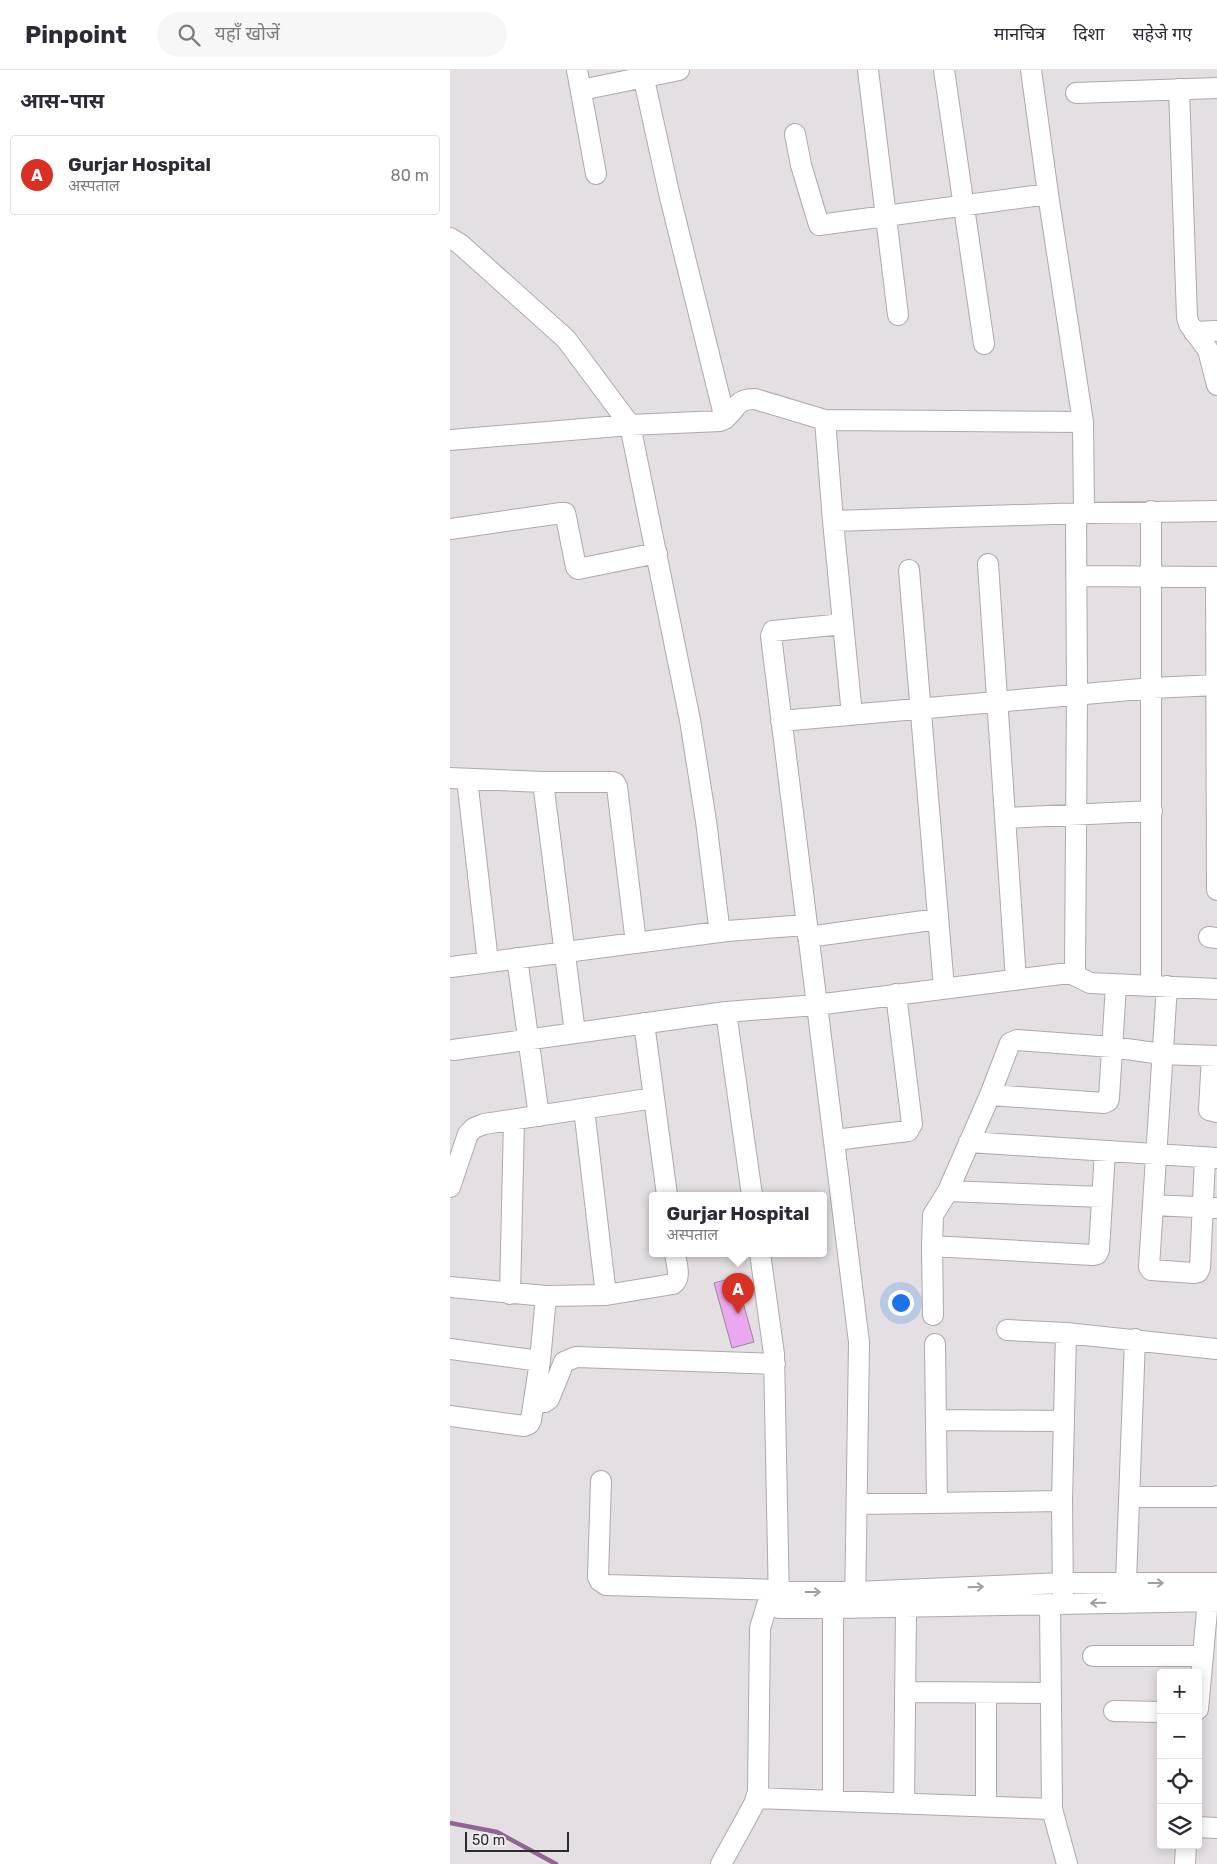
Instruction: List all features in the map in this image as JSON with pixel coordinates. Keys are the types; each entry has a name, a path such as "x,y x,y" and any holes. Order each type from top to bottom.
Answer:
{"street":[{"path":"577,70 596,174"},
{"path":"581,90 643,74 679,70"},
{"path":"868,70 898,315"},
{"path":"944,70 984,344"},
{"path":"1030,70 1083,422 1076,576 1076,976"},
{"path":"643,74 669,193 725,419"},
{"path":"1076,93 1217,88"},
{"path":"1179,89 1187,317 1194,332 1208,350 1217,385"},
{"path":"795,134 801,165 819,224 1048,194"},
{"path":"450,238 460,244 566,339 630,425 690,720 706,820 719,926 722,930 727,931"},
{"path":"1194,332 1217,331"},
{"path":"450,440 630,425 720,421 725,419 739,402 748,399 755,399 825,420 1083,422"},
{"path":"825,420 852,715"},
{"path":"833,521 1152,511 1217,511"},
{"path":"969,1142 1156,1155 1211,1158 1210,1208 1198,1272 1149,1269 1153,1205 1156,1155 1162,1054 1157,980 1152,941 1152,511"},
{"path":"450,529 561,513 565,514 566,517 578,569 657,553"},
{"path":"988,564 1016,980"},
{"path":"909,570 944,988"},
{"path":"1076,576 1216,576 1217,890"},
{"path":"843,624 773,631 771,633 816,1005 835,1140 858,1342 856,1600"},
{"path":"781,721 1077,694 1217,684"},
{"path":"488,962 458,778 615,783 636,943"},
{"path":"543,782 575,1033"},
{"path":"1006,818 1152,811"},
{"path":"451,967 727,931 807,931 938,919"},
{"path":"517,958 539,1116"},
{"path":"453,1050 726,1012 816,1005 1016,980 1076,976 1090,983 1116,985 1157,980 1217,989"},
{"path":"990,1095 1108,1102 1110,1098 1116,985"},
{"path":"835,1140 908,1131 911,1128 896,994"},
{"path":"726,1012 752,1192"},
{"path":"644,1023 667,1192"},
{"path":"934,1315 932,1246 934,1215 948,1191 990,1095 1008,1046 1013,1041 1112,1047 1162,1054 1214,1056 1209,1110 1217,1112"},
{"path":"450,1187 468,1134 474,1128 484,1124 654,1098"},
{"path":"584,1109 606,1295"},
{"path":"510,1294 514,1120"},
{"path":"932,1246 1098,1254 1105,1151"},
{"path":"948,1191 1102,1197"},
{"path":"1153,1205 1210,1208"},
{"path":"450,1287 546,1296 606,1295 677,1282 675,1257"},
{"path":"721,1864 757,1798 760,1628 776,1598 775,1364 761,1257"},
{"path":"450,1416 524,1426 529,1424 540,1361 546,1296"},
{"path":"1007,1330 1066,1333 1217,1349"},
{"path":"1066,1333 1062,1501 1063,1584 1057,1604 1051,1693 1052,1809 1067,1864"},
{"path":"1126,1582 1135,1340"},
{"path":"935,1344 937,1503"},
{"path":"450,1349 540,1361"},
{"path":"534,1401 545,1402 549,1399 564,1362 576,1357 775,1364"},
{"path":"936,1420 1064,1421"},
{"path":"601,1481 598,1577 606,1585 776,1598 856,1600 1063,1584 1126,1582 1213,1592"},
{"path":"1129,1497 1217,1496"},
{"path":"857,1504 1062,1501"},
{"path":"776,1598 833,1608 856,1600 906,1607 1057,1604 1213,1592"},
{"path":"1202,1669 1213,1592"},
{"path":"904,1804 906,1607"},
{"path":"833,1608 833,1801"},
{"path":"1093,1656 1203,1656"},
{"path":"905,1692 1051,1693"},
{"path":"986,1693 986,1807"},
{"path":"1114,1711 1157,1712"},
{"path":"757,1798 1052,1809"},
{"path":"1202,1827 1217,1828"},
{"path":"1186,1849 1186,1864"}],"building":[{"path":"736,1277 754,1342 732,1348 714,1283"}],"waterway":[{"path":"450,1823 497,1832 556,1864"}],"place":[{"name":"Gurjar Hospital","path":"738,1314"}]}
